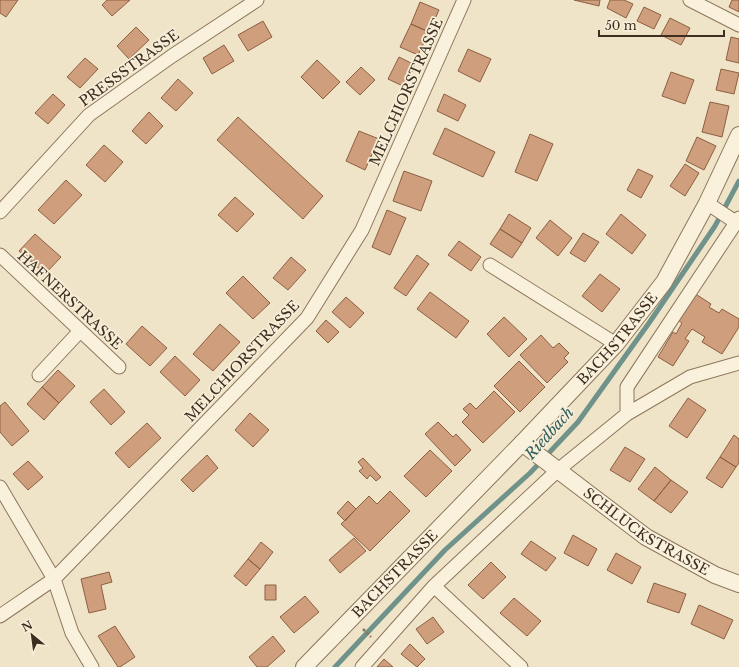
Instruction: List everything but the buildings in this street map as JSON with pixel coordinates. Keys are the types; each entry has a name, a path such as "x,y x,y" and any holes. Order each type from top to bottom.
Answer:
{"street":[{"name":"PRESSSTRASSE","path":"0,212 89,115 172,56 257,0"},
{"name":"MELCHIORSTRASSE","path":"0,616 54,579 307,318 362,230 464,0"},
{"path":"690,0 739,25"},
{"name":"BACHSTRASSE","path":"304,667 351,618 527,447 616,344 664,282 711,206 739,135"},
{"path":"711,206 735,220"},
{"name":"BACHSTRASSE","path":"627,414 627,387 735,220"},
{"name":"HAFNERSTRASSE","path":"0,255 119,367"},
{"path":"490,265 616,344"},
{"path":"38,375 80,331"},
{"path":"362,667 434,586 555,468 627,414 690,377 739,363"},
{"name":"SCHLUCKSTRASSE","path":"527,447 646,537 715,575 739,584"},
{"path":"0,487 54,579 72,633 92,667"},
{"path":"434,586 522,667"}],"path":[{"path":"351,618 381,646"}],"waterway":[{"name":"Riedbach","path":"335,667 445,550 530,473 578,422 649,323 715,226 739,181"}]}
